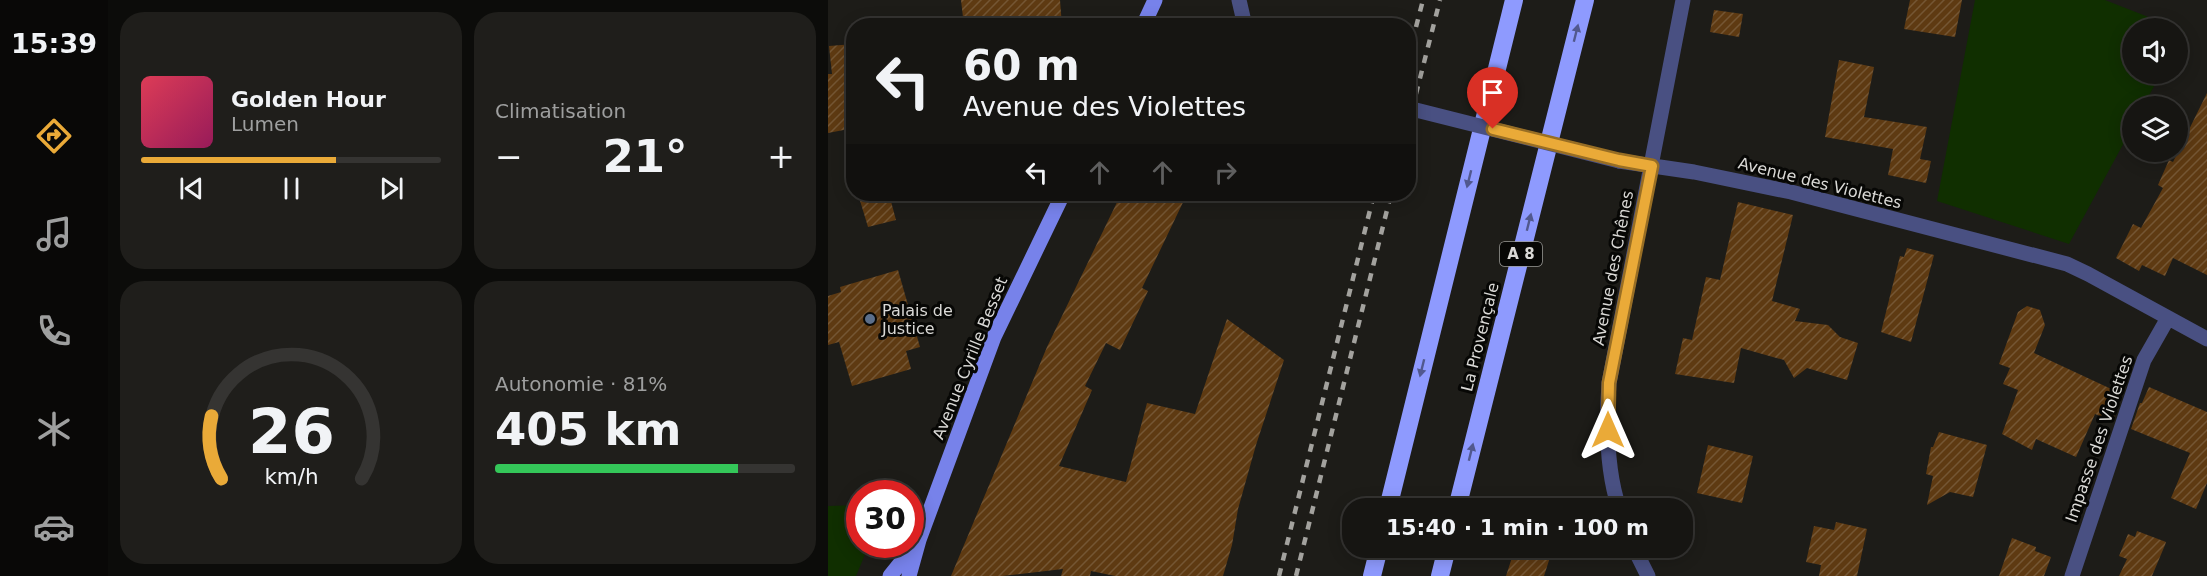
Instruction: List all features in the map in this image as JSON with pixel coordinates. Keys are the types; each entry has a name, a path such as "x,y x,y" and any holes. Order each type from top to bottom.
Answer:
{"highway":[{"path":"1390,498 1514,0"},
{"name":"La Provençale","path":"1460,498 1585,0"},
{"path":"1372,576 1376,558"},
{"path":"1440,576 1444,558"}],"main road":[{"path":"1147,18 1155,0"},
{"name":"Avenue Cyrille Besset","path":"924,524 994,337 1060,201"},
{"path":"890,576 904,558"},
{"name":"Avenue Cyrille Besset","path":"898,576 908,558"},
{"name":"Avenue Cyrille Besset","path":"909,576 914,558"}],"street":[{"path":"1239,0 1243,18"},
{"name":"Avenue des Chênes","path":"1617,498 1610,462 1609,383 1683,0"},
{"name":"Avenue des Violettes","path":"1416,110 1619,160 1791,192 2051,260 2088,274 2207,339"},
{"name":"Impasse des Violettes","path":"2072,576 2144,360 2168,318"},
{"path":"1639,558 1648,576"}],"green space":[{"path":"1975,0 2105,0 2151,18 2122,18 2122,84 2155,84 2149,96 2122,96 2122,146 2069,244 1937,201"},
{"path":"846,505 846,558 864,558 856,576 828,576 828,506"}],"building":[{"path":"961,0 1060,0 1061,18 963,18"},
{"path":"1910,0 1962,0 1955,37 1904,29"},
{"path":"1714,10 1743,14 1739,37 1710,32"},
{"path":"846,45 846,130 828,133 828,74 832,74 829,46"},
{"path":"1839,60 1874,67 1864,117 1927,127 1920,159 1931,161 1926,183 1888,175 1893,149 1825,137"},
{"path":"2207,93 2207,275 2173,258 2165,276 2142,265 2139,271 2116,258 2133,224 2141,228 2163,188 2158,185 2168,162 2188,162 2188,132"},
{"path":"860,201 891,201 896,220 868,227"},
{"path":"1118,201 1184,201 1142,288 1148,291 1120,350 1106,343 1085,386 1092,390 1059,466 1126,482 1147,403 1195,414 1227,319 1284,360 1256,445 1238,509 1232,545 1223,576 1115,576 1091,571 1090,576 1061,576 1063,569 1002,576 951,576 1047,347"},
{"path":"1738,202 1793,215 1772,301 1800,309 1795,321 1828,325 1840,337 1858,343 1847,380 1807,368 1794,378 1784,360 1741,348 1734,383 1675,374 1683,338 1692,340 1706,277 1720,280"},
{"path":"1907,248 1934,255 1911,342 1881,332 1900,256 1904,257"},
{"name":"Palais de Justice","path":"898,270 920,347 906,351 911,369 852,386 839,342 828,345 828,296 841,292 840,287"},
{"path":"2027,306 2040,310 2045,325 2034,353 2122,394 2113,421 2095,414 2076,457 2036,439 2032,450 2002,434 2018,390 2003,384 2010,368 1999,364 2018,312"},
{"path":"2149,387 2207,412 2207,483 2196,509 2171,498 2190,453 2131,429 2140,403"},
{"path":"1939,432 1987,445 1973,497 1950,492 1927,505 1933,476 1926,474 1931,447"},
{"path":"1708,445 1753,456 1742,503 1697,493"},
{"path":"1836,522 1867,529 1857,576 1819,576 1821,565 1806,562 1814,526 1834,530"},
{"path":"2137,531 2166,542 2165,545 2152,576 2119,576 2127,559 2119,556 2128,534 2135,537"},
{"path":"2012,538 2036,547 2035,551 2051,557 2044,576 1999,576"},
{"path":"1512,558 1550,558 1544,576 1506,576"}],"railway":[{"path":"1416,27 1423,0"},
{"path":"1416,94 1440,0"},
{"path":"1279,576 1372,201"},
{"path":"1296,576 1389,201"}],"place":[{"name":"Palais de Justice","path":"870,319"}],"route":[{"path":"1493,129 1652,166 1609,383 1608,430"}]}
